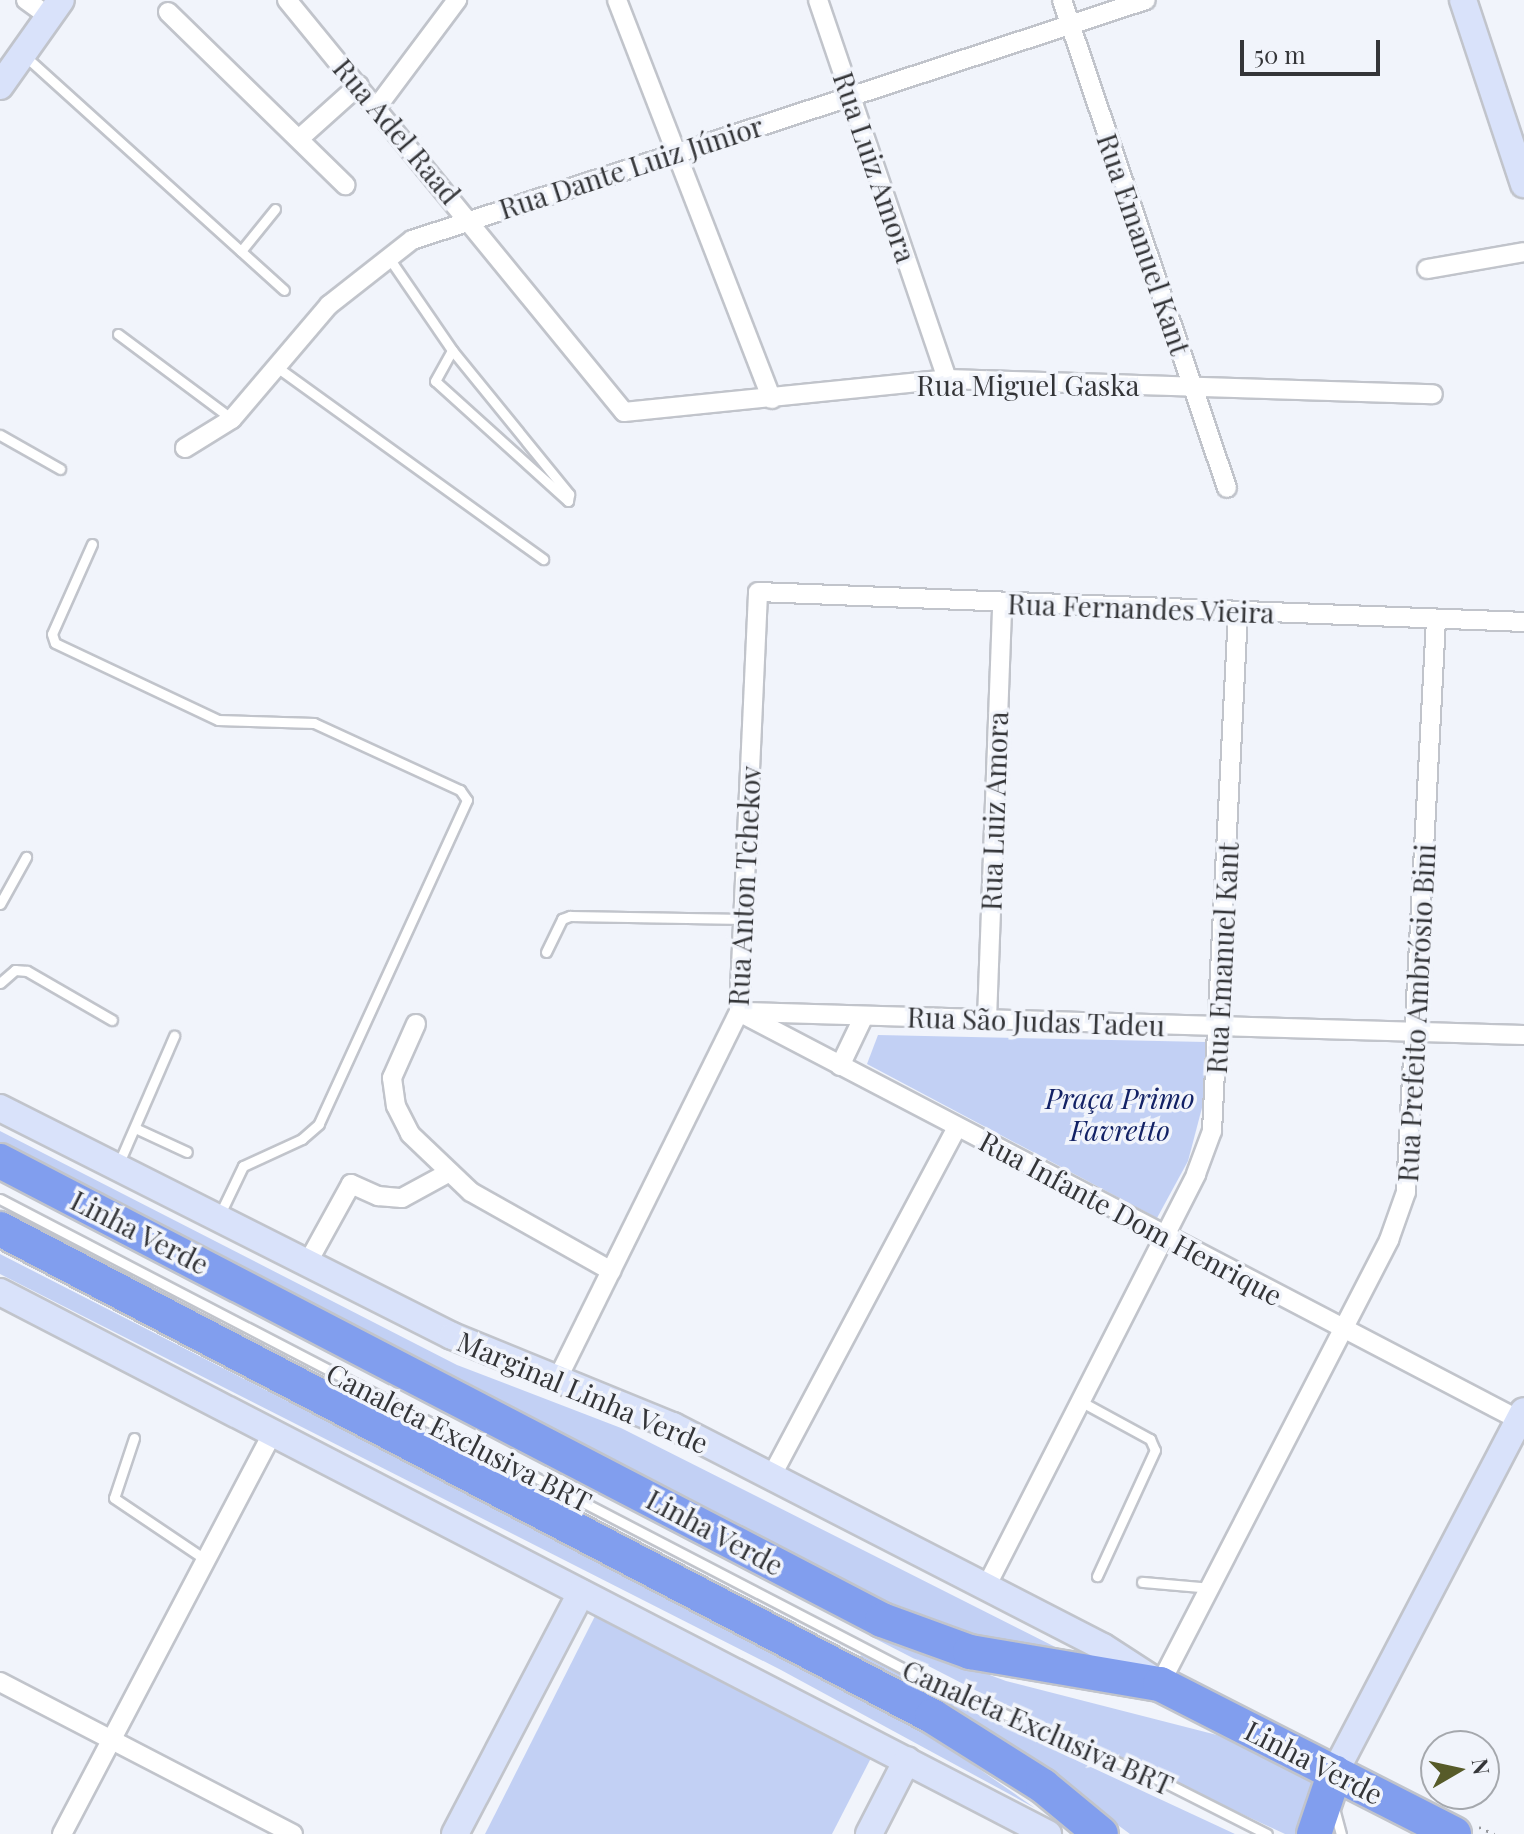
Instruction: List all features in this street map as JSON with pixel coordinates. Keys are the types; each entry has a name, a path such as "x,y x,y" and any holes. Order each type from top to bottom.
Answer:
{"highway":[{"name":"Linha Verde","path":"0,1161 882,1620 970,1652 1160,1684 1454,1834"},
{"path":"0,1229 932,1716 1043,1786 1101,1834"},
{"path":"1314,1834 1335,1772"}],"main road":[{"path":"1463,0 1516,133 1524,184"},
{"path":"0,86 55,8"},
{"name":"Marginal Linha Verde","path":"0,1108 452,1336 636,1408 1120,1656 1160,1684"},
{"path":"0,1292 1048,1834"},
{"path":"1335,1772 1522,1418"},
{"path":"455,1834 581,1593"},
{"path":"869,1834 907,1760"}],"street":[{"path":"26,0 55,8"},
{"name":"Rua Adel Raad","path":"287,0 470,219 607,398 624,412"},
{"path":"377,107 457,0"},
{"path":"617,0 772,399"},
{"name":"Rua Luiz Amora","path":"818,0 947,379"},
{"name":"Rua Emanuel Kant","path":"1062,0 1227,488"},
{"name":"Rua Dante Luiz Júnior","path":"185,448 232,419 274,365 329,305 387,255 470,219 1146,0"},
{"path":"168,12 345,185"},
{"path":"300,138 359,85"},
{"path":"1427,269 1524,252"},
{"name":"Rua Miguel Gaska","path":"624,412 947,379 1433,394"},
{"name":"Rua Fernandes Vieira","path":"758,592 1524,622"},
{"name":"Rua Anton Tchekov","path":"558,1378 739,1012 758,592"},
{"name":"Rua Luiz Amora","path":"987,1019 1002,602"},
{"name":"Rua Emanuel Kant","path":"986,1587 1165,1235 1212,1131 1238,612"},
{"name":"Rua Prefeito Ambrósio Bini","path":"1160,1684 1389,1240 1406,1192 1417,1032 1436,619"},
{"name":"Rua São Judas Tadeu","path":"739,1012 1524,1035"},
{"name":"Rua Infante Dom Henrique","path":"739,1012 1344,1329 1522,1418"},
{"path":"840,1066 864,1016"},
{"path":"416,1024 395,1063 396,1106 410,1134 448,1173 489,1204 611,1271"},
{"path":"771,1477 957,1127"},
{"path":"308,1262 351,1184 378,1196 402,1198 448,1173"},
{"path":"62,1834 272,1434"},
{"path":"0,1682 293,1834"}],"lane":[{"path":"23,54 284,290"},
{"path":"241,251 275,209"},
{"path":"387,255 452,350 569,494 568,501 435,381 452,350"},
{"path":"118,334 232,419"},
{"path":"274,365 543,559"},
{"path":"0,435 60,469"},
{"path":"92,544 52,634 55,643 218,720 314,723 460,790 467,800 319,1124 302,1139 243,1166 219,1218"},
{"path":"0,904 26,857"},
{"path":"546,952 562,919 570,916 745,919"},
{"path":"0,983 15,970 27,971 112,1020"},
{"path":"116,1168 174,1036"},
{"path":"135,1128 187,1152"},
{"name":"Canaleta Exclusiva BRT","path":"0,1199 927,1681 1166,1783 1267,1834"},
{"path":"1080,1401 1150,1439 1155,1450 1097,1576"},
{"path":"134,1438 114,1498 206,1560"},
{"path":"1142,1582 1210,1588"},
{"path":"1335,1772 1335,1823 1341,1834"}],"green space":[{"name":"Praça Primo Favretto","path":"878,1035 1206,1042 1203,1104 1188,1161 1157,1218 867,1064"},
{"path":"0,1131 457,1365 621,1428 1097,1668 1005,1648 890,1606 0,1149"},
{"path":"0,1254 828,1678 932,1736 1035,1808 781,1670 0,1274"},
{"path":"595,1616 871,1758 832,1834 485,1834"},
{"path":"873,1632 1006,1681 1217,1735 1316,1780 1300,1834 1285,1834 977,1691 870,1636"},
{"path":"861,1655 979,1715 1235,1834 1130,1834 997,1736 858,1661"}]}
